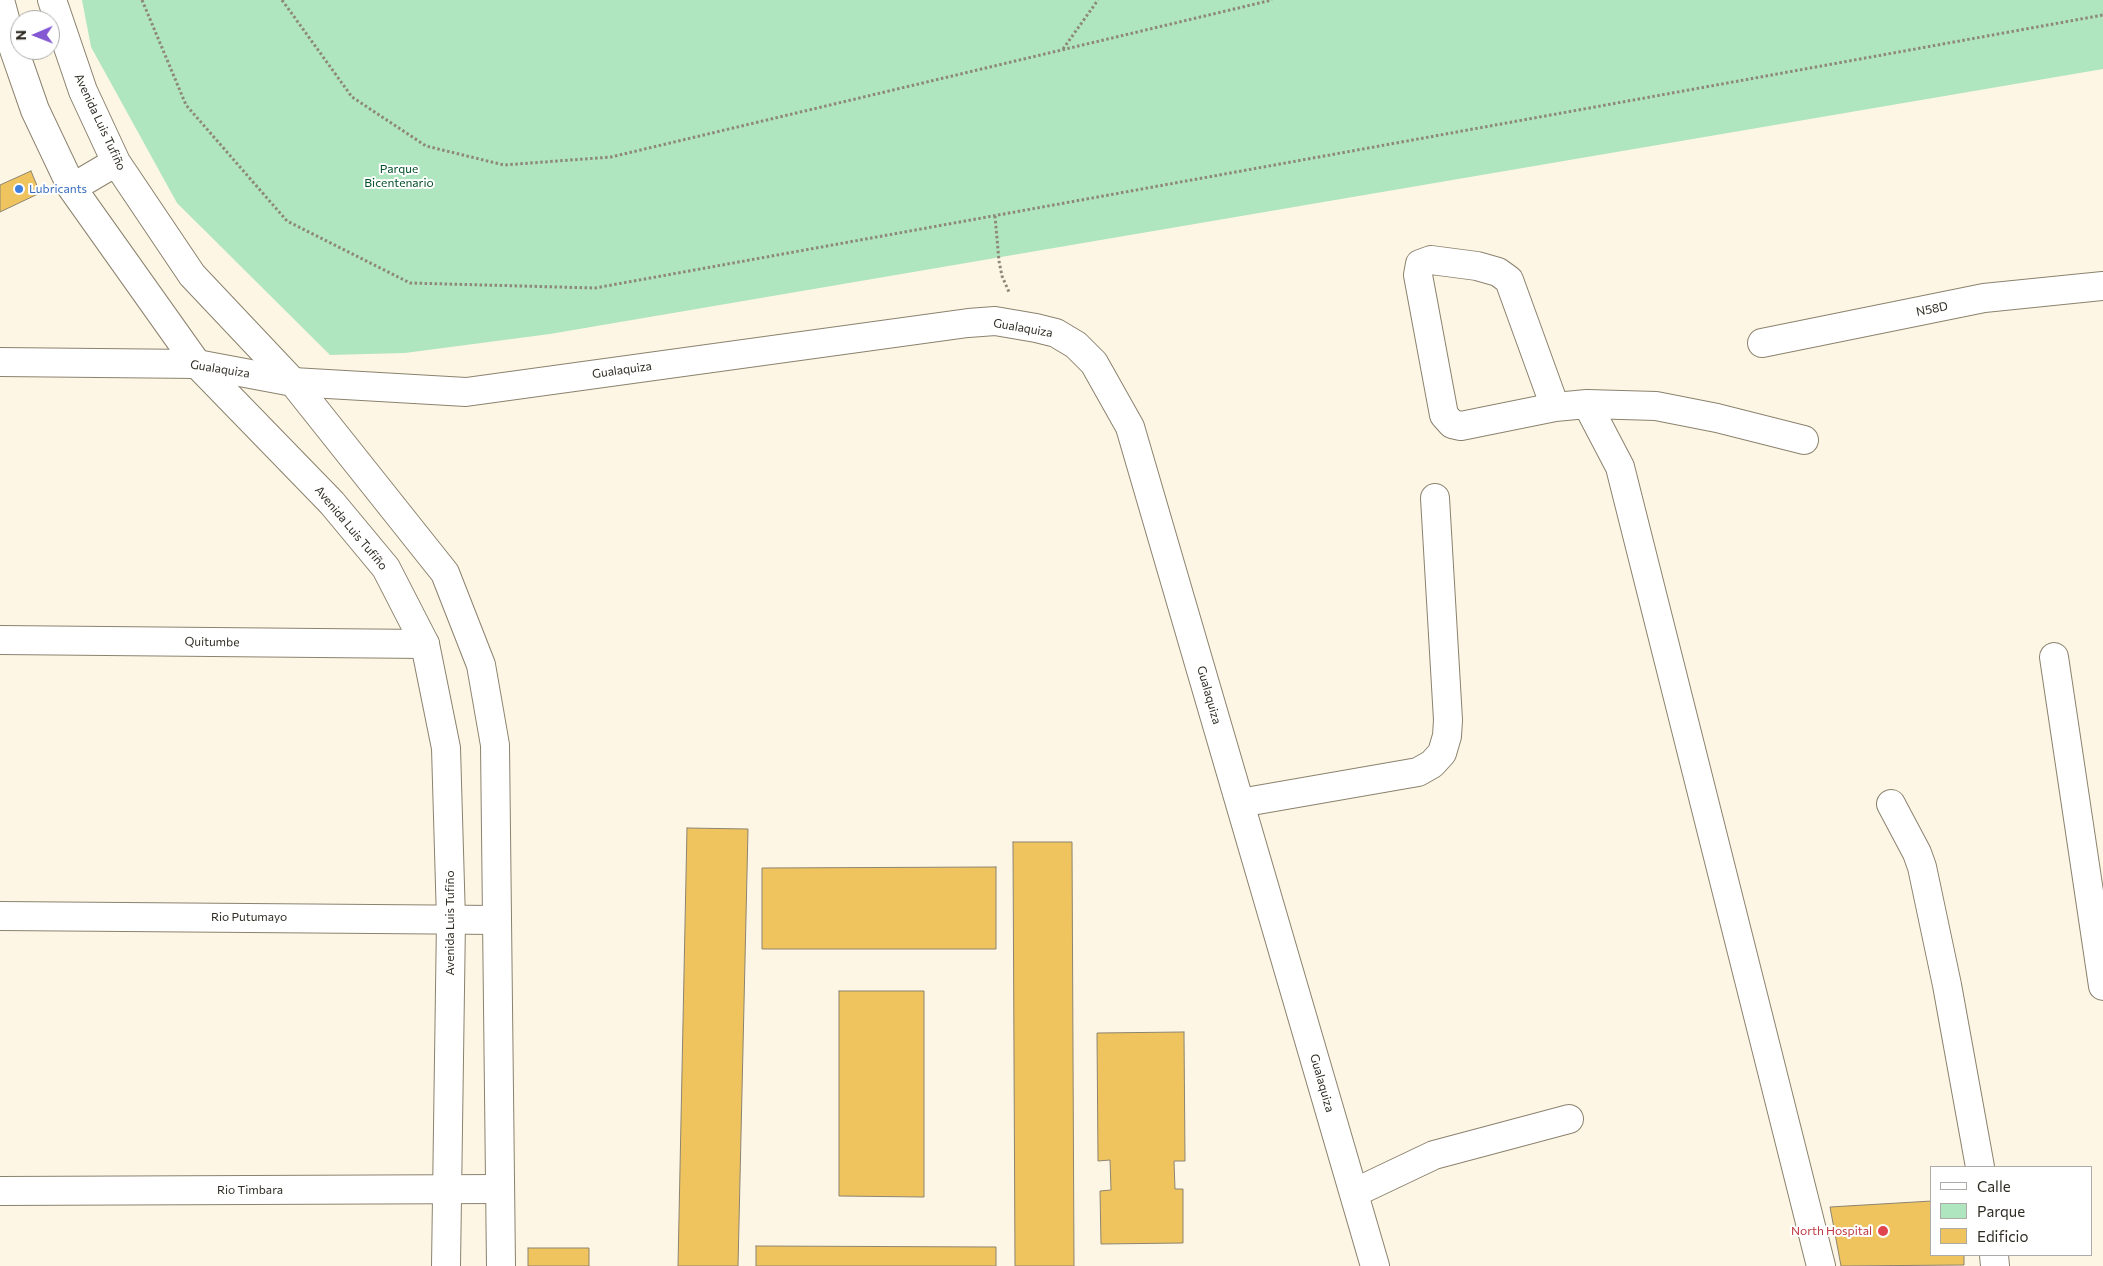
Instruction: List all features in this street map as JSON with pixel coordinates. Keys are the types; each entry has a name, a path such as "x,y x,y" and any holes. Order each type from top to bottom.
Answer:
{"street":[{"name":"Avenida Luis Tufiño","path":"0,0 10,41 35,110 72,188 197,364 332,503 386,568 425,644 446,748 451,920 446,1266"},
{"name":"Avenida Luis Tufiño","path":"52,0 83,91 116,162 192,274 293,382 445,573 481,666 495,745 501,1266"},
{"path":"72,188 116,162"},
{"path":"1555,407 1509,280 1498,272 1477,266 1432,260 1420,264 1418,275 1444,415 1452,424 1461,426 1555,407 1588,404 1656,406 1717,418 1804,440"},
{"name":"N58D","path":"1762,343 1984,298 2103,286"},
{"name":"Gualaquiza","path":"0,362 197,364 293,382 466,392 968,323 995,321 1036,328 1056,333 1076,345 1094,362 1130,427 1375,1266"},
{"path":"1588,404 1614,452 1623,476 1821,1266"},
{"path":"1240,803 1418,772 1432,764 1442,753 1447,736 1448,720 1435,498"},
{"name":"Quitumbe","path":"0,640 425,644"},
{"path":"2054,657 2103,986"},
{"path":"1891,804 1922,867 1947,985 1980,1166"},
{"name":"Rio Putumayo","path":"0,916 497,920"},
{"path":"1354,1193 1434,1155 1569,1119"},
{"name":"Rio Timbara","path":"0,1191 500,1189"}],"path":[{"path":"142,0 186,104 287,221 410,283 595,288 2103,15"},
{"path":"282,0 352,97 426,146 504,165 611,157 1272,0"},
{"path":"1063,50 1098,0"},
{"path":"995,216 1002,276 1010,293 1036,328"}],"green space":[{"name":"Parque Bicentenario","path":"82,0 2103,0 2103,69 550,334 405,353 330,355 177,203 91,47"}],"building":[{"name":"Lubricants","path":"31,171 40,193 0,212 0,185"},
{"path":"687,828 748,829 738,1266 678,1266"},
{"path":"1013,842 1072,842 1074,1266 1015,1266"},
{"path":"996,867 996,949 762,949 762,868"},
{"path":"839,991 924,991 924,1197 839,1196"},
{"path":"1184,1032 1185,1161 1174,1161 1175,1189 1183,1189 1183,1243 1101,1244 1100,1191 1111,1190 1110,1160 1098,1161 1097,1033"},
{"name":"North Hospital","path":"1930,1201 1930,1256 1964,1256 1964,1265 1841,1266 1830,1207"},
{"path":"756,1246 996,1247 996,1266 756,1266"},
{"path":"528,1248 589,1248 589,1266 528,1266"}],"place":[{"name":"Lubricants","path":"19,189"},
{"name":"North Hospital","path":"1883,1231"}]}
